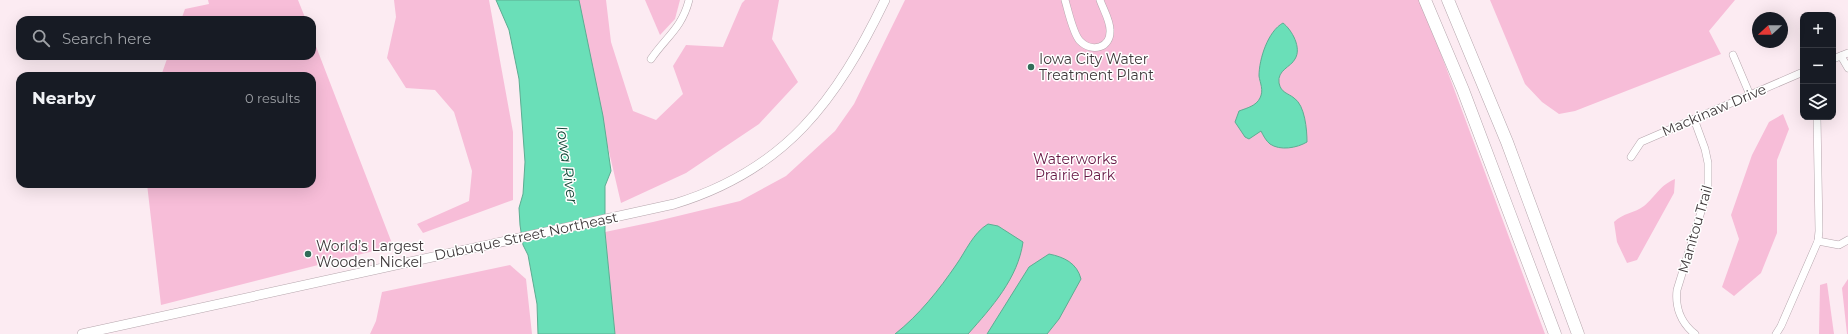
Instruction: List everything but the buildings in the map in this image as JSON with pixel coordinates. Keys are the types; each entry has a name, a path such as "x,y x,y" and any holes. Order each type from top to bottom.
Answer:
{"highway":[{"path":"1424,0 1463,90 1555,334"},
{"path":"1448,0 1507,142 1578,334"}],"main road":[{"name":"Dubuque Street Northeast","path":"82,334 494,242 674,204 709,191 736,179 783,147 809,122 837,88 885,0"}],"street":[{"path":"651,59 661,45 680,25 686,13 689,0"},
{"path":"1065,0 1079,40 1086,46 1095,49 1103,46 1109,38 1110,29 1100,0"},
{"path":"1836,58 1848,53"},
{"path":"1733,55 1750,95"},
{"path":"1840,56 1848,68"},
{"name":"Mackinaw Drive","path":"1631,157 1641,142 1800,73"},
{"name":"Manitou Trail","path":"1694,119 1705,149 1708,163 1708,189 1677,290 1676,300 1682,321 1695,334"},
{"path":"1776,334 1781,326 1818,241 1817,120"},
{"path":"1818,241 1839,245 1848,240"}],"green space":[{"path":"208,0 298,0 304,16 182,16 185,9 209,4"},
{"path":"394,0 489,0 513,132 513,200 423,233 417,224 469,201 472,171 454,112 435,90 406,88 387,58 396,17"},
{"path":"576,0 606,0 611,42 633,111 656,120 683,94 673,66 686,45 723,47 742,3 745,0 779,0 772,39 798,82 759,124 686,173 621,203 594,88"},
{"path":"645,0 680,0 675,19 660,35"},
{"name":"Waterworks Prairie Park","path":"905,0 1421,0 1545,334 615,334 605,232 740,201 786,176 835,131 854,104"},
{"path":"1490,0 1735,0 1709,31 1721,54 1575,111 1559,114 1542,102 1525,84"},
{"path":"316,46 393,246 161,305 147,188 316,188 316,72 162,72 167,60 316,60"},
{"path":"1783,114 1789,129 1777,160 1777,233 1761,273 1734,296 1722,287 1739,239 1731,215 1752,155 1769,122"},
{"path":"1675,179 1674,193 1637,260 1627,263 1617,242 1614,222 1644,206 1661,188"},
{"path":"510,265 526,279 532,334 370,334 376,321 382,292"},
{"path":"1848,279 1848,334 1847,334 1842,288"},
{"path":"1827,283 1834,334 1819,334 1820,285"}],"water":[{"name":"Iowa River","path":"496,0 579,0 603,116 611,171 605,186 605,232 615,334 538,334 537,304 528,255 523,245 520,225 519,208 523,194 525,162 519,79 509,30"},
{"path":"1283,23 1293,35 1297,45 1297,55 1293,62 1280,75 1279,83 1281,89 1298,101 1301,106 1306,125 1307,142 1288,148 1270,144 1261,131 1249,139 1245,137 1235,122 1239,111 1254,105 1260,98 1262,89 1259,69 1265,46 1273,32"},
{"path":"988,224 998,226 1023,242 1016,268 995,303 968,334 895,334 912,319 936,293 960,260 974,237"},
{"path":"1049,254 1065,259 1073,265 1079,273 1081,279 1059,319 1047,334 987,334 1029,267"}],"place":[{"name":"Iowa City Water Treatment Plant","path":"1031,67"},
{"name":"World’s Largest Wooden Nickel","path":"308,254"}]}
